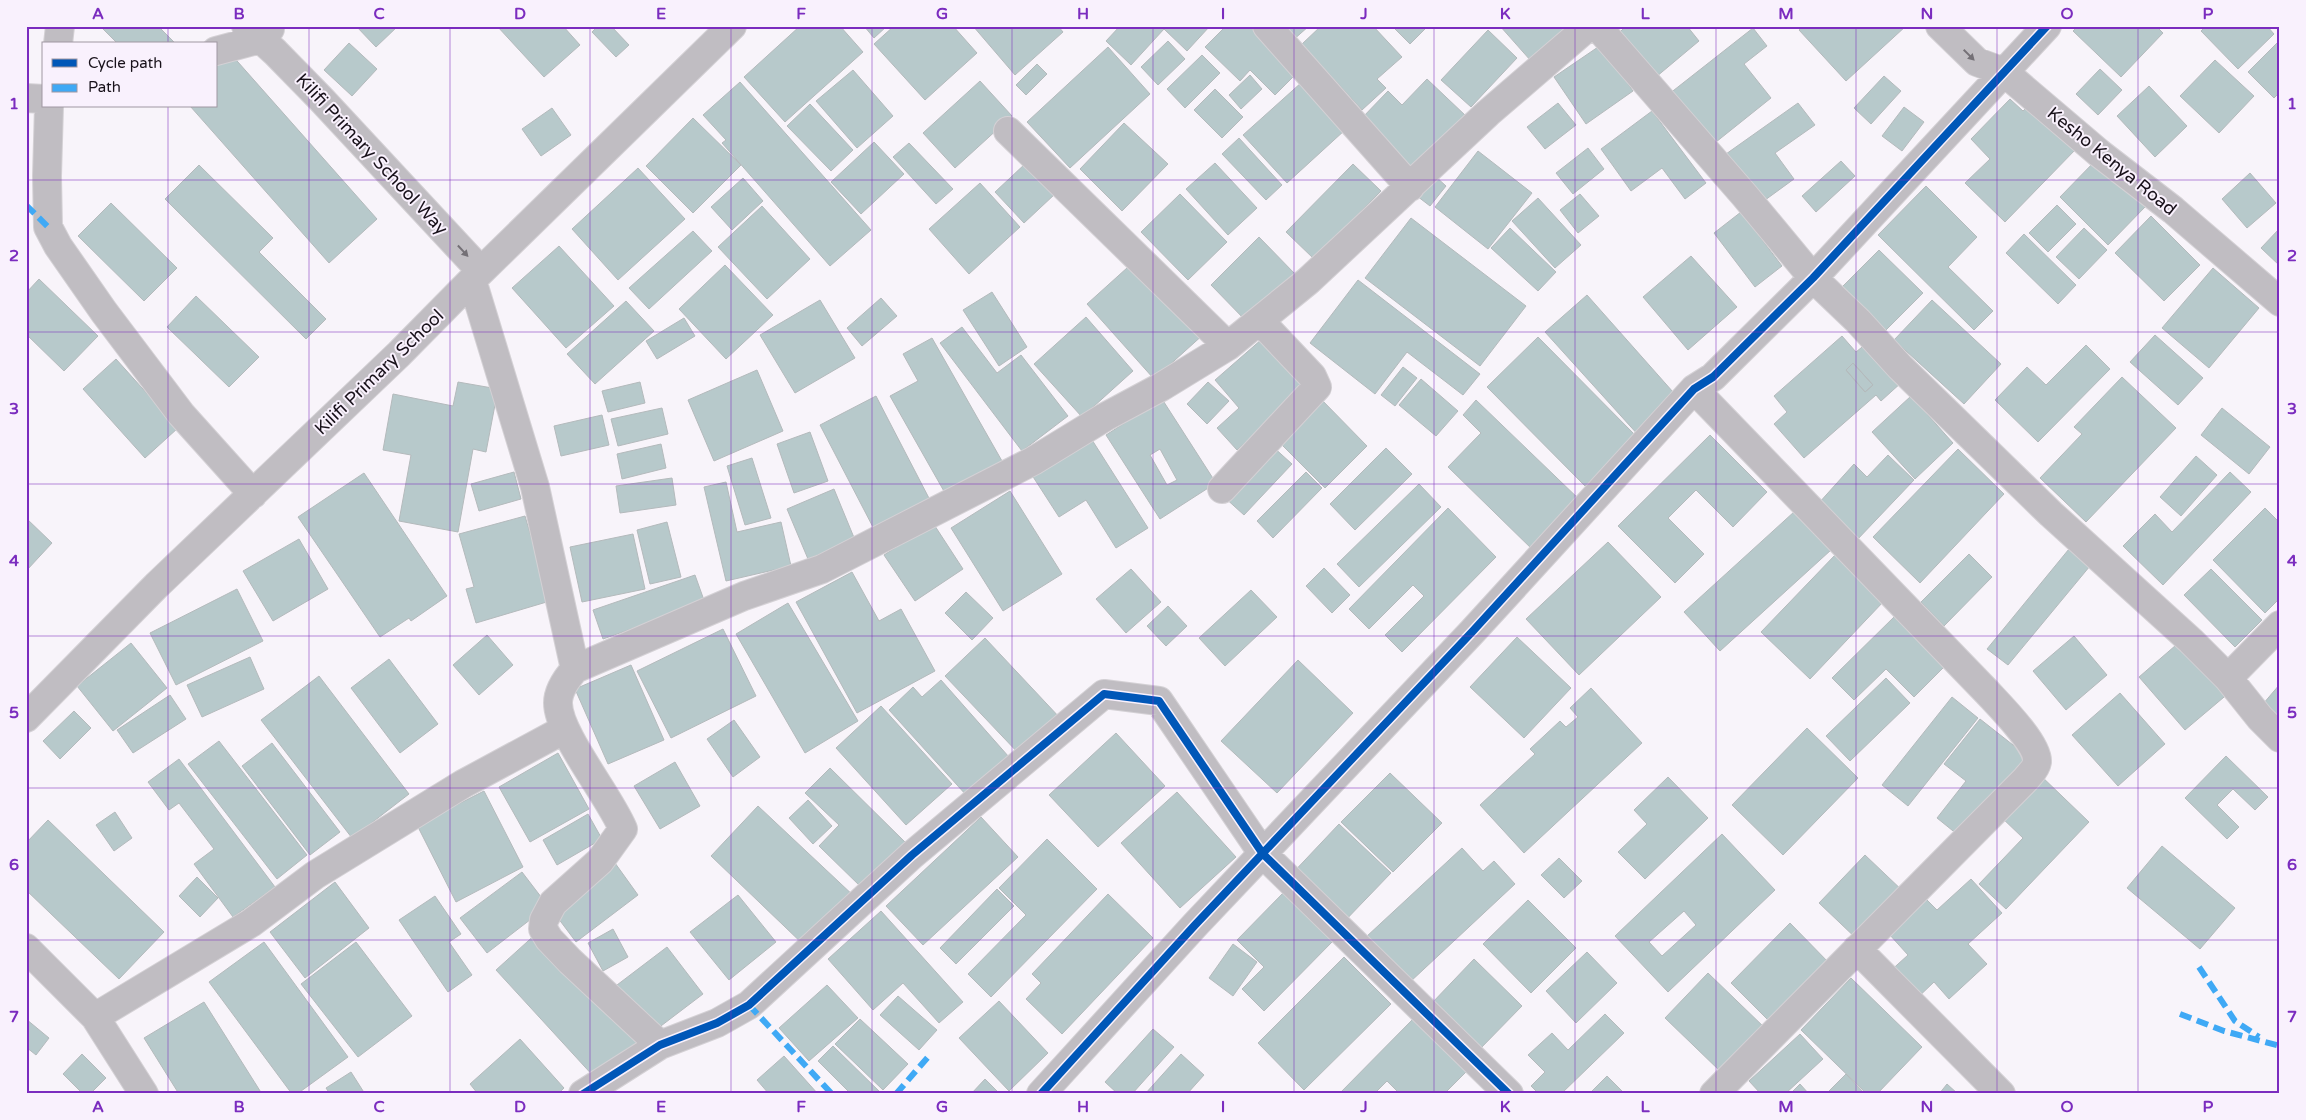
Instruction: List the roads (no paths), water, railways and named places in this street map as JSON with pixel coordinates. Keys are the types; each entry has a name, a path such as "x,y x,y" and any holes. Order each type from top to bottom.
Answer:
{"street":[{"path":"58,42 60,26"},
{"name":"Kilifi Primary School","path":"26,718 156,586 392,360 476,275 732,26"},
{"path":"1267,26 1410,187"},
{"path":"660,1045 570,961 543,929 544,920 553,903 600,861 623,829 616,811 565,729 558,703 562,688 575,669 744,596 822,569 1033,461 1228,346 1308,281 1488,113 1589,26"},
{"path":"1597,26 1745,196 1813,278 1858,321 1900,367 1986,452 2051,514 2191,641 2228,678 2260,718 2280,738"},
{"name":"Kesho Kenya Road","path":"1940,26 1976,62 2004,72 2099,153 2173,210 2280,302"},
{"path":"1042,1094 1263,854 1472,632 1694,390 1713,377 1813,278 2048,26"},
{"path":"218,50 260,30"},
{"name":"Kilifi Primary School Way","path":"260,30 476,275"},
{"path":"26,98 42,99"},
{"path":"49,108 48,227 58,246 104,312 182,414 253,494"},
{"path":"1008,131 1228,346"},
{"path":"476,275 535,487 575,669"},
{"path":"1222,489 1316,387 1312,376 1260,321"},
{"path":"1694,390 1987,692 2036,752 2037,763 2034,770 1714,1094"},
{"path":"2228,678 2280,626"},
{"path":"583,1094 660,1045 717,1023 749,1005 912,854 1104,694 1159,701 1263,854 1509,1094"},
{"path":"95,1017 251,923 315,875 463,784 565,729"},
{"path":"26,948 95,1017 144,1094"},
{"path":"1857,949 2001,1094"}]}
